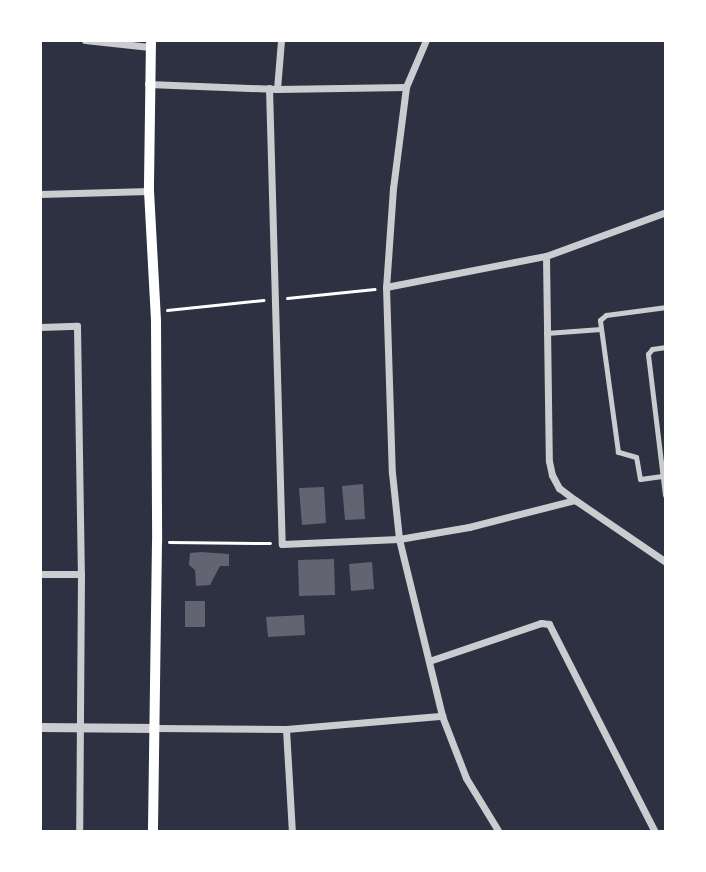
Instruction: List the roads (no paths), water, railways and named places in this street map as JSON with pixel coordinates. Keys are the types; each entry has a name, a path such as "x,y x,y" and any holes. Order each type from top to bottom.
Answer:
{"main road":[{"path":"151,44 148,84 149,191 156,312 157,542 153,832"}],"street":[{"path":"85,40 151,44"},
{"path":"281,40 273,88 273,299 282,544 399,539 469,527 575,500"},
{"path":"426,40 406,87 393,188 386,287 389,416 399,539 442,716 466,778 499,832"},
{"path":"148,84 273,88 406,87"},
{"path":"40,194 149,191"},
{"path":"386,287 546,256 666,212"},
{"path":"546,256 549,461 559,488 666,562"},
{"path":"662,476 640,479 636,457 618,452 600,320 606,315 666,307"},
{"path":"40,327 77,326 81,574 79,832"},
{"path":"546,333 601,329"},
{"path":"665,495 648,354 652,349 666,347"},
{"path":"40,574 81,574"},
{"path":"429,661 541,623 549,624 559,637 655,832"},
{"path":"40,727 286,729 442,716"},
{"path":"286,729 292,832"}]}
